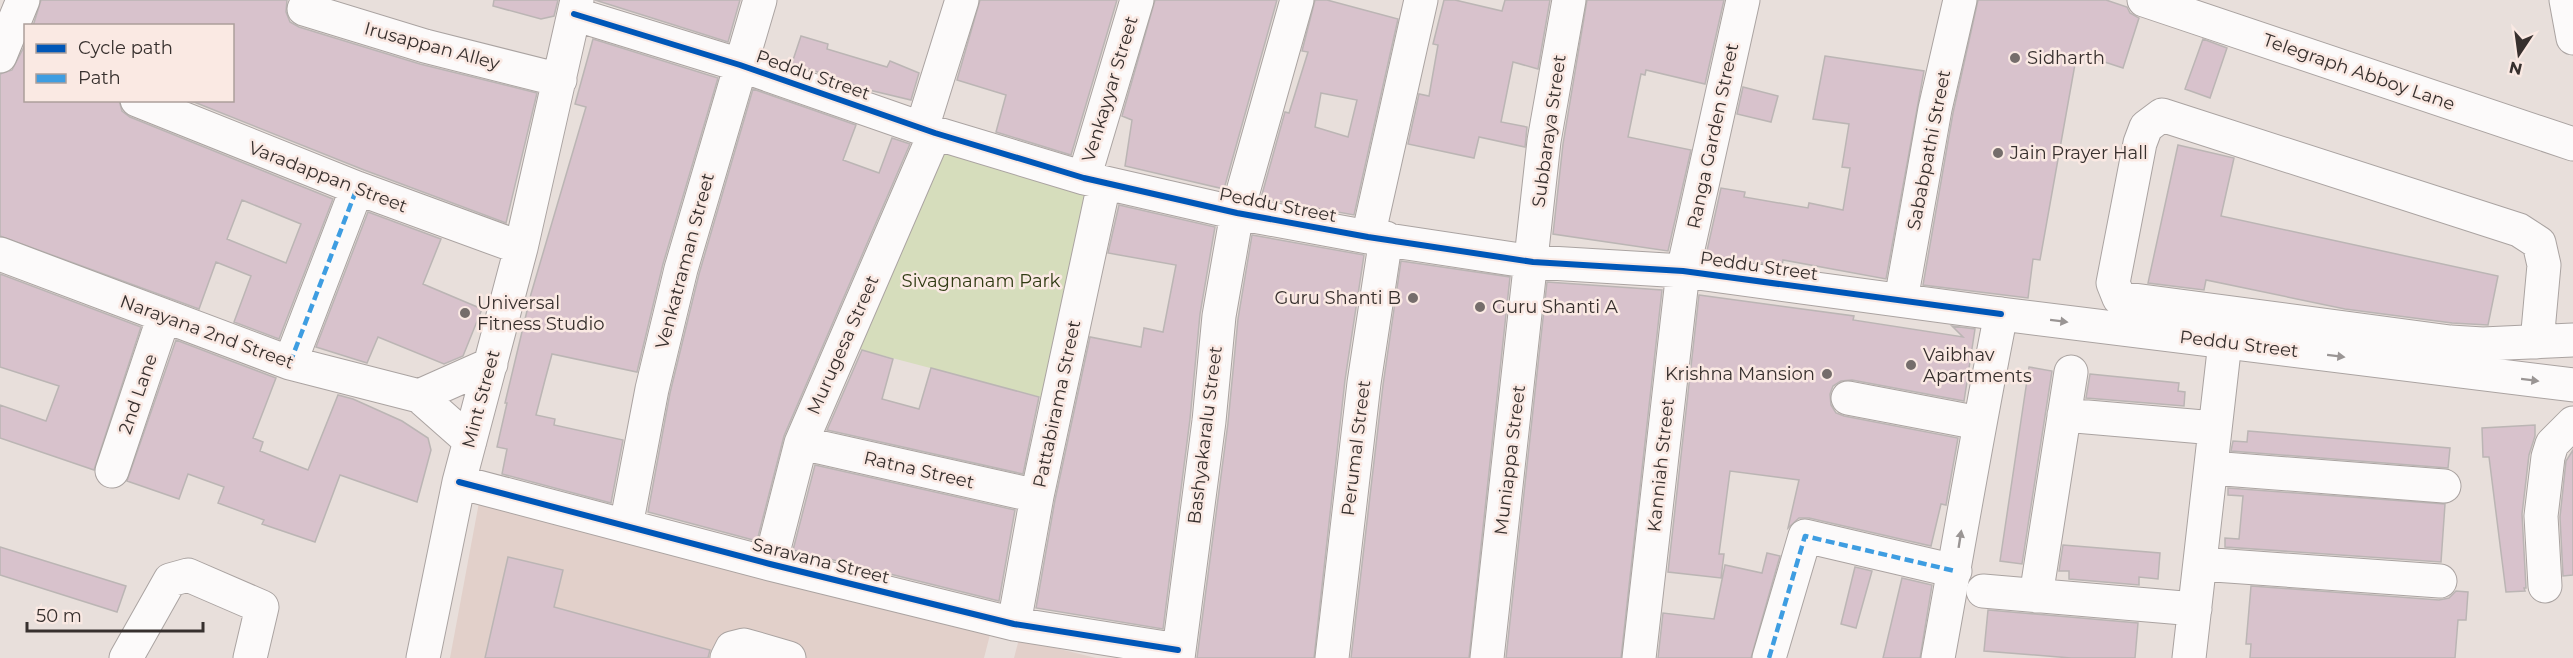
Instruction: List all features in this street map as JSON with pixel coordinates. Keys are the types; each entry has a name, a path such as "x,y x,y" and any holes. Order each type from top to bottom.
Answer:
{"street":[{"path":"10,51 23,0"},
{"name":"Venkatraman Street","path":"626,526 652,389 681,269 760,0"},
{"name":"Murugesa Street","path":"770,564 801,443 889,243 928,130 962,0"},
{"name":"Venkayyar Street","path":"1094,181 1137,0"},
{"name":"Bashyakaralu Street","path":"1178,654 1209,422 1218,316 1237,213 1297,0"},
{"name":"Perumal Street","path":"1332,658 1369,343 1377,238 1420,0"},
{"name":"Subbaraya Street","path":"1533,262 1544,141 1569,0"},
{"name":"Ranga Garden Street","path":"1683,271 1743,0"},
{"name":"Sababpathi Street","path":"1901,300 1935,109 1960,0"},
{"name":"Telegraph Abboy Lane","path":"2144,0 2573,144"},
{"path":"2566,0 2573,38"},
{"name":"Irusappan Alley","path":"306,5 425,46 560,80"},
{"name":"Peddu Street","path":"575,7 928,130 1094,181 1237,213 1533,262 1683,271 2001,314 2573,385"},
{"name":"Mint Street","path":"423,658 459,482 521,248 575,7"},
{"name":"Varadappan Street","path":"142,102 357,189 521,248"},
{"path":"2537,342 2544,265 2539,243 2519,230 2162,115 2146,127 2140,143 2113,283 2119,298 2450,342 2537,342 2573,340"},
{"name":"Pattabirama Street","path":"1014,624 1094,181"},
{"path":"290,363 357,189"},
{"name":"Narayana 2nd Street","path":"0,254 290,363 418,396 470,441"},
{"name":"Muniappa Street","path":"1487,658 1533,262"},
{"name":"Kanniah Street","path":"1639,658 1683,271"},
{"path":"1938,658 1979,423 2001,314"},
{"name":"2nd Lane","path":"112,471 164,316"},
{"path":"2189,658 2225,342"},
{"path":"418,396 491,364"},
{"path":"2036,596 2071,372"},
{"path":"1848,398 1979,423"},
{"path":"2064,416 2215,428"},
{"path":"2545,586 2541,516 2548,457 2552,444 2573,423"},
{"name":"Ratna Street","path":"801,443 1037,496"},
{"path":"2211,468 2444,486"},
{"name":"Saravana Street","path":"459,482 770,564 1014,624 1178,654"},
{"path":"1769,658 1805,536 1955,571"},
{"path":"2200,564 2440,581"},
{"path":"126,658 170,580 188,575 262,607 250,658"},
{"path":"1983,591 2195,609"},
{"path":"727,658 732,648 744,645 789,658"}],"shaded area":[{"path":"480,497 994,619 984,658 450,658"},
{"path":"1019,639 1096,658 1014,658"}],"green space":[{"name":"Sivagnanam Park","path":"937,145 1093,195 1048,399 854,348"}],"building":[{"path":"41,0 287,0 286,12 290,22 299,27 420,64 537,93 506,223 364,170 194,102 234,102 234,24 34,24"},
{"path":"494,0 558,0 554,16 541,19 493,6"},
{"path":"595,0 740,0 728,42"},
{"path":"980,0 1117,0 1071,155 996,132 1006,95 957,80"},
{"path":"1155,0 1277,0 1224,189 1125,166 1132,120 1122,116"},
{"path":"1315,0 1327,0 1398,19 1354,215 1261,198 1285,112 1289,113 1308,52 1302,51","holes":["1321,93 1357,100 1348,137 1315,127"]},
{"path":"1444,0 1455,0 1502,11 1505,0 1550,0 1538,69 1513,62 1501,122 1527,127 1525,147 1479,137 1474,158 1408,144 1419,94 1429,96 1438,45 1433,44"},
{"path":"1587,0 1724,0 1705,84 1646,70 1645,75 1641,74 1628,137 1691,150 1668,251 1553,234 1563,144"},
{"path":"1978,0 2106,0 2127,7 2130,13 2139,18 2123,68 2077,53 2040,260 2033,259 2028,298 1923,285 1953,113"},
{"path":"801,36 828,44 827,49 887,67 890,61 919,73 911,100 869,90 792,63"},
{"path":"593,39 718,78 663,264 637,372 552,354 536,415 555,419 554,425 623,440 611,503 502,474 507,449 497,447 531,294 586,107 575,104"},
{"path":"2203,39 2227,48 2210,98 2185,89"},
{"path":"24,47 24,102 120,102 122,111 130,117 333,199 279,339 234,322 251,276 216,262 199,309 0,236 0,74 12,70","holes":["242,200 301,224 286,263 227,239"]},
{"path":"1825,56 1924,71 1886,279 1783,260 1782,266 1706,255 1721,188 1745,192 1744,197 1808,208 1809,203 1843,210 1850,168 1842,167 1849,124 1813,119"},
{"path":"1743,87 1778,96 1771,122 1737,114"},
{"path":"753,89 856,125 843,160 879,173 892,138 910,144 784,436 757,541 648,512 670,393 699,274"},
{"path":"2178,145 2234,158 2221,216 2498,276 2488,325 2452,323 2345,309 2206,280 2204,290 2148,283"},
{"path":"1119,205 1215,227 1200,314 1190,419 1163,629 1036,608 1055,500 1090,337 1141,347 1144,328 1163,332 1176,265 1108,253"},
{"path":"368,212 441,239 423,284 482,309 463,356 444,364 378,337 367,363 316,347"},
{"path":"1252,235 1364,255 1345,380 1314,658 1197,658 1228,423 1238,319"},
{"path":"1401,261 1510,277 1469,658 1351,658 1383,385"},
{"path":"0,274 141,327 94,470 0,438 0,405 46,421 59,386 0,367"},
{"path":"1547,282 1662,290 1621,658 1506,658"},
{"path":"1699,295 1854,316 1853,320 1963,337 1952,326 1975,329 1964,401 1852,380 1841,381 1833,386 1830,394 1831,405 1836,413 1844,416 1958,438 1946,505 1941,504 1931,546 1809,518 1799,518 1788,528 1799,480 1730,471 1719,554 1724,554 1721,578 1668,572"},
{"path":"176,340 276,378 253,438 263,442 260,451 308,470 338,395 353,399 402,421 428,438 431,450 417,502 340,475 315,542 262,524 264,520 218,503 224,487 188,474 179,499 127,481"},
{"path":"862,350 893,359 882,399 919,409 931,368 1039,397 1023,474 827,430"},
{"path":"2029,367 2052,371 2022,564 2000,561"},
{"path":"2090,374 2179,383 2178,391 2185,392 2184,406 2086,398"},
{"path":"2535,425 2522,514 2526,588 2524,588 2525,591 2506,592 2489,457 2483,457 2482,428"},
{"path":"2248,431 2450,448 2448,468 2231,451 2233,441 2247,442"},
{"path":"2573,450 2573,575 2563,576 2560,517 2566,461"},
{"path":"815,465 1015,510 999,601 793,550"},
{"path":"2228,488 2445,504 2441,562 2225,547 2225,538 2239,539 2243,496 2228,495"},
{"path":"2063,545 2160,553 2158,579 2139,577 2139,585 2069,579 2069,571 2059,571"},
{"path":"0,547 126,586 117,612 0,575"},
{"path":"1767,553 1780,556 1751,658 1658,658 1663,613 1714,619 1725,565 1762,573"},
{"path":"508,557 563,570 554,607 710,650 708,658 485,658"},
{"path":"1855,567 1872,571 1856,628 1841,624"},
{"path":"1902,578 1932,585 1920,658 1883,658"},
{"path":"2251,586 2439,600 2449,598 2456,591 2468,592 2466,620 2458,620 2455,658 2250,658 2251,644 2246,644"},
{"path":"1988,610 2138,623 2135,658 2071,658 1984,651"}],"marked path":[{"path":"290,363 357,188"},
{"path":"1769,658 1805,536 1955,571"}],"cycle path":[{"path":"574,14 740,65 935,133 1084,178 1237,213 1368,237 1533,262 1683,271 2001,314"},
{"path":"459,482 770,564 1014,624 1178,650"}],"place":[{"name":"Sidharth","path":"2015,58"},
{"name":"Jain Prayer Hall","path":"1998,153"},
{"name":"Guru Shanti B","path":"1413,298"},
{"name":"Guru Shanti A","path":"1480,307"},
{"name":"Universal Fitness Studio","path":"465,313"},
{"name":"Vaibhav Apartments","path":"1911,365"},
{"name":"Krishna Mansion","path":"1827,374"}]}
